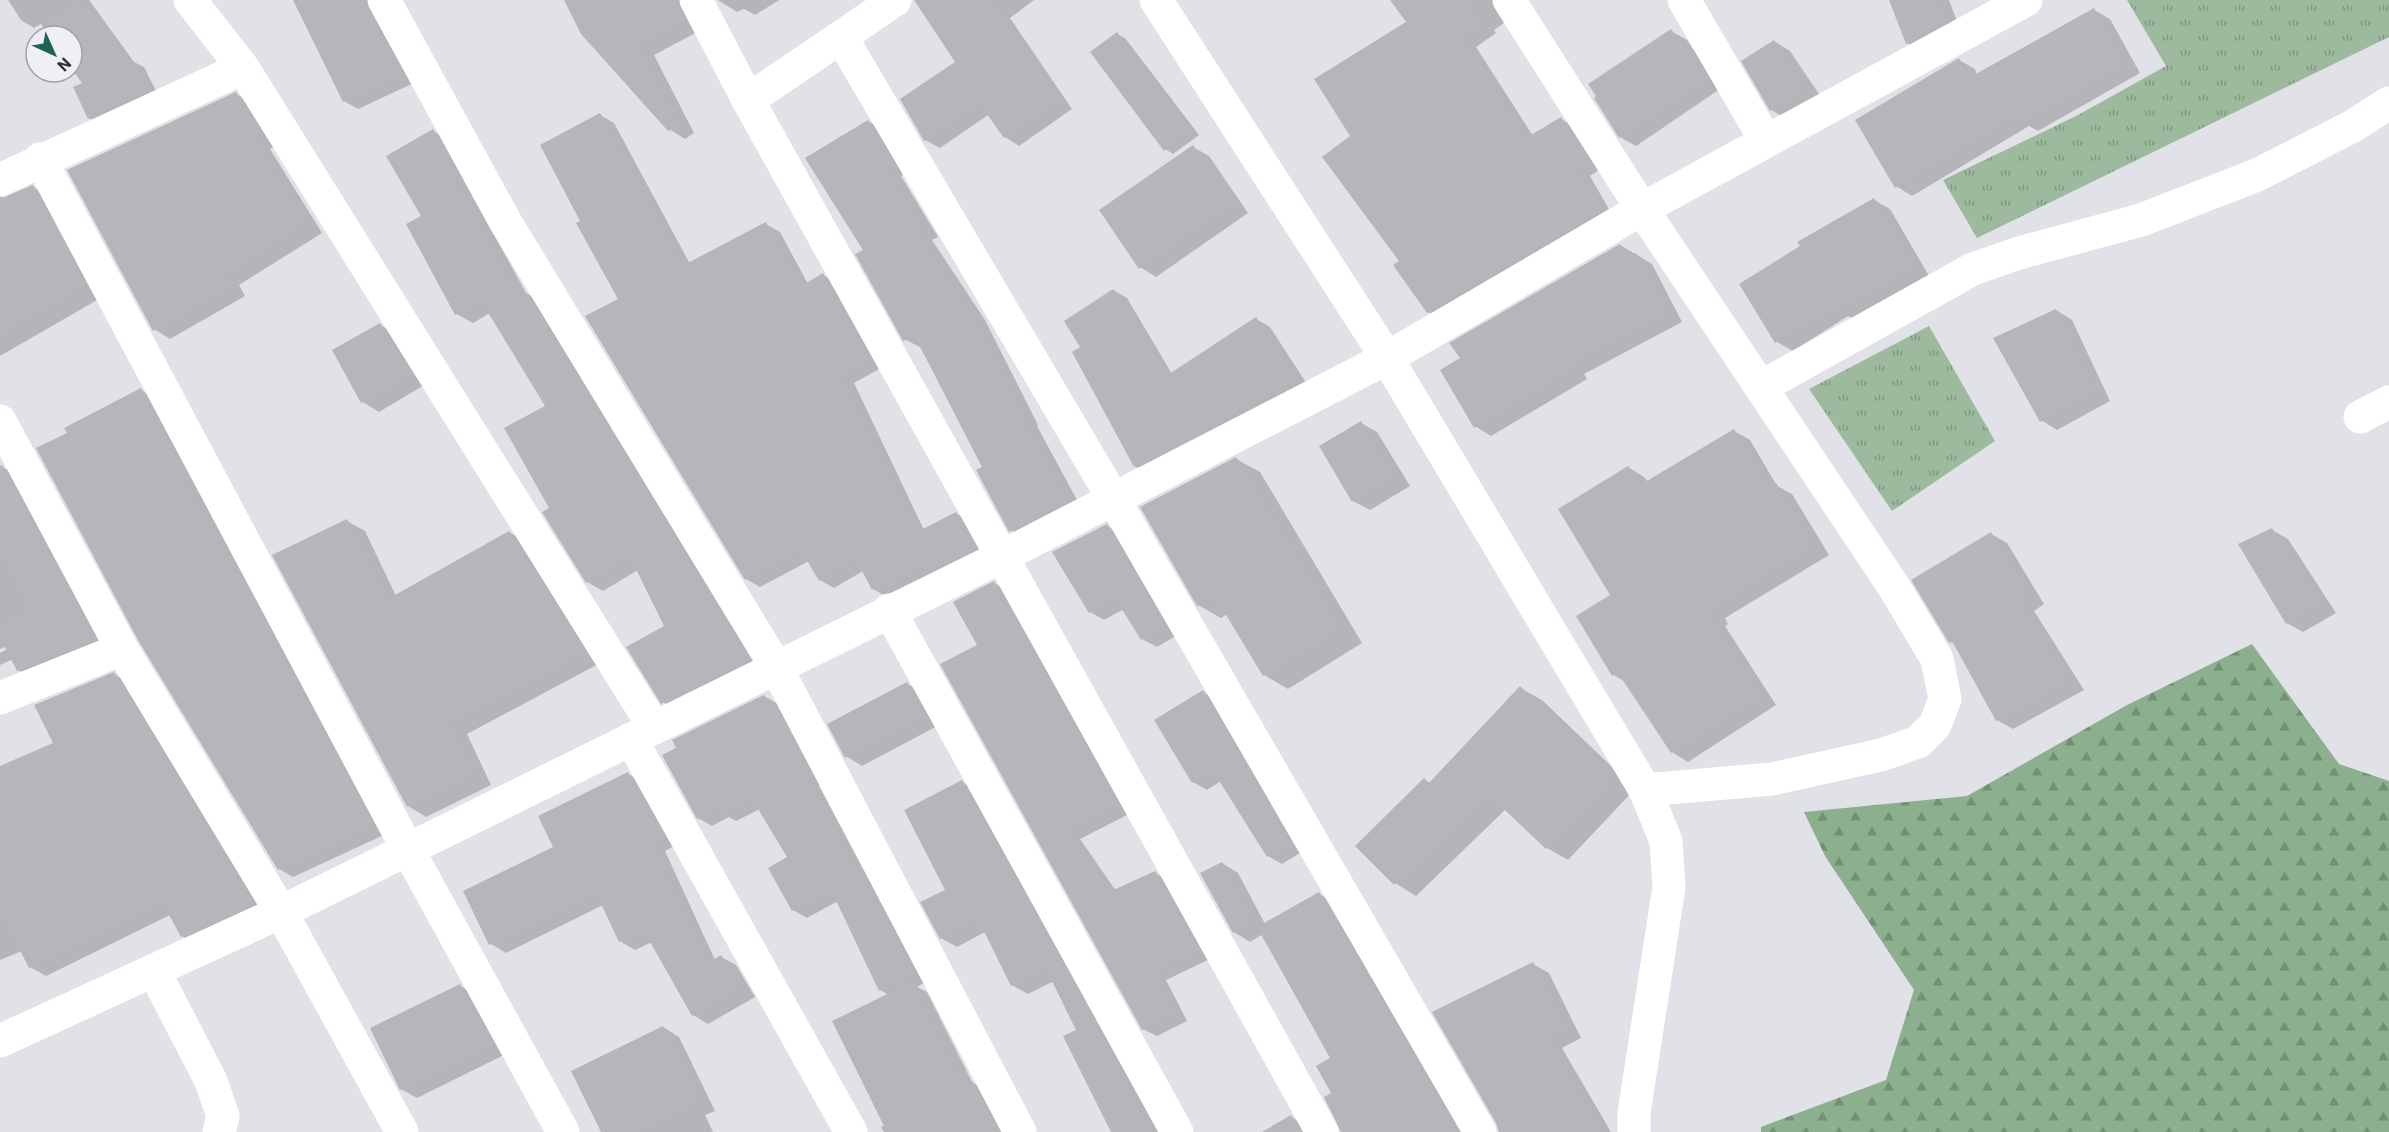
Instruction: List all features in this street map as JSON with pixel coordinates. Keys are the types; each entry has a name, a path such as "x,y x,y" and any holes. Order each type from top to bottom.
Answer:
{"street":[{"path":"190,0 243,68 643,733 851,1132"},
{"path":"384,0 506,223 776,667 1020,1132"},
{"path":"696,0 748,100 1000,556 1322,1132"},
{"path":"748,100 895,0"},
{"path":"1156,0 1387,358 1646,790 1666,841 1669,887 1634,1113 1634,1132"},
{"path":"1509,0 1642,209 1894,587 1937,659 1945,699 1935,724 1918,742 1881,755 1772,779 1646,790"},
{"path":"1684,0 1766,141"},
{"path":"0,1041 281,912 1000,556 1387,358 1642,209 1766,141 1978,12 2026,0"},
{"path":"841,38 1113,498 1480,1132"},
{"path":"0,180 40,159 243,68"},
{"path":"1761,387 1973,269 2019,253 2141,220 2258,176 2353,126 2389,104"},
{"path":"40,159 407,848 563,1132"},
{"path":"2360,417 2389,402"},
{"path":"0,421 122,649 281,912 402,1132"},
{"path":"889,610 1177,1132"},
{"path":"0,698 122,649"},
{"path":"154,971 212,1081 223,1116 219,1132"}],"green space":[{"path":"2127,0 2389,0 2389,37 1977,238 1943,180 2078,115 2166,66"},
{"path":"1929,326 1995,441 1892,511 1809,389"},
{"path":"2252,644 2339,764 2389,781 2389,1132 1761,1132 1761,1127 1886,1080 1914,990 1825,856 1804,812 1967,796 2127,705"}],"building":[{"path":"80,0 127,60 131,58 148,91 88,119 73,87 84,84 84,24 47,24"},
{"path":"293,0 364,0 403,74 343,102"},
{"path":"564,0 677,0 686,21 638,45 679,124 668,131 581,34"},
{"path":"914,0 990,0 1059,101 1004,138 979,103 924,141 900,99 955,62"},
{"path":"1390,0 1465,0 1482,24 1462,38 1526,138 1561,117 1588,159 1575,167 1601,211 1427,313 1393,265 1399,261 1322,157 1350,136 1314,79 1406,22"},
{"path":"1889,0 1937,0 1946,22 1906,44"},
{"path":"2094,8 2125,64 2020,123 2016,115 1895,188 1855,120 1959,58 1967,79"},
{"path":"1671,29 1705,80 1619,138 1588,84"},
{"path":"1117,32 1192,130 1164,151 1090,52"},
{"path":"1774,40 1806,88 1770,111 1741,61"},
{"path":"236,92 263,136 255,140 306,223 224,275 230,287 153,331 67,170"},
{"path":"600,113 682,266 766,222 801,286 823,273 870,358 840,375 929,561 872,590 856,559 819,581 801,550 745,580 585,316 618,299 576,223 580,221 540,145"},
{"path":"868,120 893,162 885,167 922,227 917,231 969,310 1023,416 1021,417 1068,501 1009,532 976,470 982,467 914,335 903,341 855,254 863,250 805,158"},
{"path":"433,129 458,174 453,178 518,296 525,291 712,598 746,662 661,704 626,647 664,626 630,557 586,583 542,512 549,508 504,428 545,406 481,301 455,315 406,224 421,216 386,156"},
{"path":"1193,145 1233,204 1139,269 1099,210"},
{"path":"33,185 86,285 0,334 0,199"},
{"path":"1874,198 1914,267 1837,311 1834,307 1775,343 1739,284 1800,246 1797,242"},
{"path":"1620,244 1628,257 1636,253 1667,313 1569,365 1571,369 1474,428 1440,370 1460,358 1449,343"},
{"path":"1113,289 1166,376 1256,317 1297,381 1134,467 1072,352 1080,347 1064,321"},
{"path":"2056,309 2095,391 2040,422 1993,338"},
{"path":"380,323 411,375 361,403 332,350"},
{"path":"141,388 185,474 182,476 234,574 239,572 373,824 278,870 138,640 36,448 67,433 64,428"},
{"path":"1361,421 1394,477 1352,502 1319,446"},
{"path":"1734,429 1769,488 1776,483 1814,545 1710,609 1713,614 1710,616 1761,696 1671,753 1618,673 1612,676 1576,616 1610,595 1558,509 1628,466 1640,485"},
{"path":"1236,457 1340,629 1263,676 1214,595 1197,606 1140,507"},
{"path":"2,465 96,639 17,671 0,637 0,624 29,610 0,549 0,466"},
{"path":"956,512 976,548 935,569 915,533"},
{"path":"347,519 386,600 509,531 585,652 449,723 474,774 407,807 272,555"},
{"path":"1107,524 1165,625 1141,640 1115,598 1089,613 1052,552"},
{"path":"2272,528 2320,603 2286,624 2238,544"},
{"path":"1991,532 2029,595 2019,601 2068,681 1996,721 1952,641 1949,643 1911,580"},
{"path":"994,581 1119,805 1068,831 1109,892 1155,871 1199,950 1153,972 1174,1013 1142,1030 940,664 977,645 953,602"},
{"path":"114,672 254,904 181,937 162,902 29,968 0,911 0,766 53,743 34,705"},
{"path":"907,682 926,715 845,758 827,724"},
{"path":"1520,686 1615,776 1546,849 1488,794 1394,885 1355,846 1424,778 1429,783"},
{"path":"1203,690 1291,843 1267,857 1213,771 1192,783 1154,720"},
{"path":"764,695 769,704 773,702 812,775 806,778 883,919 886,917 907,957 903,959 911,976 879,991 831,890 792,911 768,868 787,857 752,799 721,814 718,809 697,819 662,755 676,748 672,740"},
{"path":"628,772 664,836 651,842 707,964 721,955 741,988 692,1016 644,931 619,942 596,893 489,945 463,891 553,847 538,816"},
{"path":"962,780 1109,1047 1107,1048 1150,1132 1111,1132 1063,1036 1076,1030 1046,969 1011,986 978,919 940,939 920,902 945,890 904,810"},
{"path":"1222,862 1254,922 1233,933 1200,873"},
{"path":"1319,892 1458,1132 1341,1132 1324,1097 1331,1093 1316,1066 1330,1058 1257,927"},
{"path":"1533,962 1566,1029 1548,1039 1602,1132 1499,1132 1432,1012"},
{"path":"912,982 963,1085 972,1081 999,1132 887,1132 832,1021"},
{"path":"460,984 493,1044 400,1090 370,1028"},
{"path":"663,1026 700,1101 637,1132 601,1132 571,1071"},
{"path":"1291,1115 1301,1132 1262,1132"}]}
